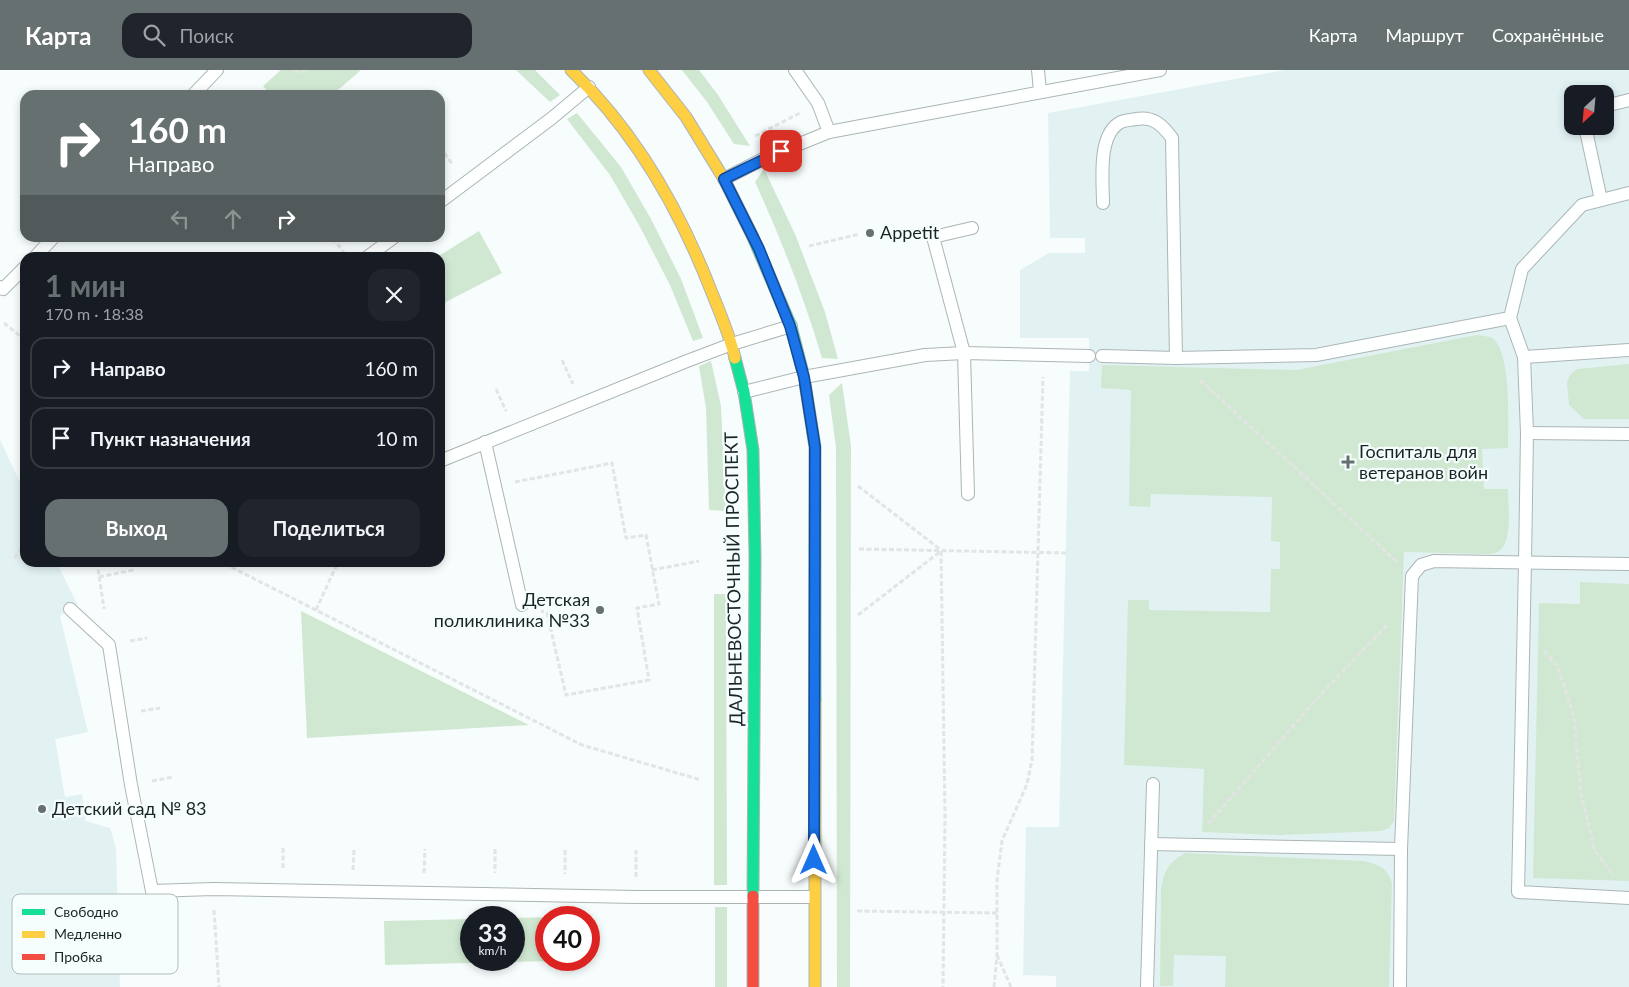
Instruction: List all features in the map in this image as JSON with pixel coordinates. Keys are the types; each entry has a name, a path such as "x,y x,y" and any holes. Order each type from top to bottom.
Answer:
{"street":[{"name":"ДАЛЬНЕВОСТОЧНЫЙ ПРОСПЕКТ","path":"571,70 589,87 643,154 673,205 703,269 732,344 744,392 753,450 755,547 753,987"},
{"path":"648,70 686,117 724,179 759,249 790,326 804,377 815,447 814,987"}],"lane":[{"path":"198,90 217,70"},
{"path":"795,70 818,103 829,132"},
{"path":"1038,70 1040,91"},
{"path":"724,179 765,158 829,132 1160,70"},
{"path":"445,198 552,118 589,87"},
{"path":"1614,104 1629,100"},
{"path":"1103,203 1104,150 1109,134 1120,123 1141,118 1160,123 1172,138 1176,358"},
{"path":"1587,135 1601,200"},
{"path":"1629,193 1582,205 1522,270 1510,318 1524,357 1527,433 1526,563 1518,892 1629,898"},
{"path":"968,494 964,353 933,236 972,228"},
{"path":"40,252 49,242"},
{"path":"374,252 388,242"},
{"path":"0,287 3,289 20,271"},
{"path":"1102,356 1176,358 1316,355 1510,318"},
{"path":"445,459 732,344 790,326"},
{"path":"1524,357 1629,350"},
{"path":"744,392 804,377 925,355 964,353 1089,356"},
{"path":"1527,433 1629,434"},
{"path":"485,442 522,605"},
{"path":"1400,986 1401,849 1412,576 1421,565 1434,561 1629,564"},
{"path":"70,608 109,645 131,785 152,890 213,889 814,898"},
{"path":"1147,986 1153,784"},
{"path":"1151,844 1401,849"}],"path":[{"path":"295,70 297,72 306,70"},
{"path":"753,138 818,103"},
{"path":"809,246 860,234"},
{"path":"4,323 20,336"},
{"path":"994,987 997,955 997,880 1002,840 1027,784 1032,760 1044,354"},
{"path":"1176,358 1412,576"},
{"path":"562,360 581,403"},
{"path":"495,486 612,463 626,538 646,535 659,604 637,608 649,680 566,695 547,613 522,605"},
{"path":"858,486 941,551"},
{"path":"859,549 1066,553"},
{"path":"14,558 20,551"},
{"path":"858,615 941,551"},
{"path":"941,551 945,815 943,987"},
{"path":"652,570 699,561"},
{"path":"98,567 109,645"},
{"path":"232,567 582,744 701,780"},
{"path":"316,610 336,567"},
{"path":"99,576 134,570"},
{"path":"1190,845 1320,694 1410,601"},
{"path":"1524,628 1558,667 1574,716 1581,794 1595,852 1618,882"},
{"path":"213,889 219,987"},
{"path":"858,911 998,913"},
{"path":"997,955 1011,987"}],"shaded area":[{"name":"Госпиталь для ветеранов войн","path":"1285,70 1629,70 1629,987 1056,987 1056,976 1023,975 1026,827 1059,827 1070,371 1089,371 1089,338 1020,338 1020,270 1049,253 1085,253 1085,238 1050,238 1048,113"},
{"name":"Детский сад № 83","path":"0,440 20,482 20,567 59,567 77,604 60,616 88,732 55,739 65,797 82,794 86,821 110,828 116,848 117,894 12,894 12,974 120,974 120,987 0,987"}],"green space":[{"path":"281,70 361,70 338,90 267,90 263,86"},
{"path":"516,70 535,70 560,95 550,102"},
{"path":"682,70 699,70 718,95 750,146 734,144 707,102"},
{"path":"577,113 621,167 651,219 681,279 703,338 693,341 670,285 639,225 610,175 567,119"},
{"path":"764,169 795,234 825,312 838,359 822,358 792,268 755,182"},
{"path":"479,231 502,273 445,302 445,252"},
{"path":"1477,335 1492,338 1503,358 1506,373 1508,390 1508,448 1482,449 1484,489 1508,489 1508,531 1503,546 1498,552 1492,554 1404,552 1394,821 1389,828 1381,831 1281,835 1202,832 1204,769 1124,765 1128,600 1149,600 1149,610 1270,612 1271,569 1280,569 1280,542 1271,541 1272,497 1151,494 1150,507 1129,506 1131,390 1101,388 1102,365 1296,370"},
{"path":"711,361 721,406 726,511 709,510 706,408 699,366"},
{"path":"1629,364 1629,419 1584,419 1569,405 1567,382 1570,375 1577,369"},
{"path":"842,383 851,446 850,987 837,987 836,448 829,395"},
{"path":"1580,582 1629,584 1629,881 1533,878 1539,603 1580,604"},
{"path":"714,594 726,594 727,885 714,885"},
{"path":"301,611 529,725 307,738"},
{"path":"1185,853 1364,861 1382,868 1388,873 1392,883 1389,987 1225,987 1226,956 1174,955 1173,986 1160,986 1161,888 1168,868"},
{"path":"715,907 727,907 727,987 715,987"},
{"path":"535,917 535,961 525,962 525,918"},
{"path":"460,919 460,963 385,965 384,921"}],"traffic: fast":[{"path":"752,235 791,326 804,377 815,447 815,700"},
{"path":"735,358 744,392 753,450 755,557 753,896"}],"traffic: slow":[{"path":"571,70 616,119 636,146 670,202 699,262 725,326 735,358"},
{"path":"649,70 686,117 724,179 752,235"},
{"path":"815,700 815,987"}],"traffic: jam":[{"path":"753,896 753,987"}],"place":[{"name":"Appetit","path":"870,233"},
{"name":"Госпиталь для ветеранов войн","path":"1348,462"},
{"name":"Детская поликлиника №33","path":"600,610"},
{"name":"Детский сад № 83","path":"42,809"}],"route":[{"path":"781,151 724,179 759,249 790,326 804,377 815,447 814,860"}]}
